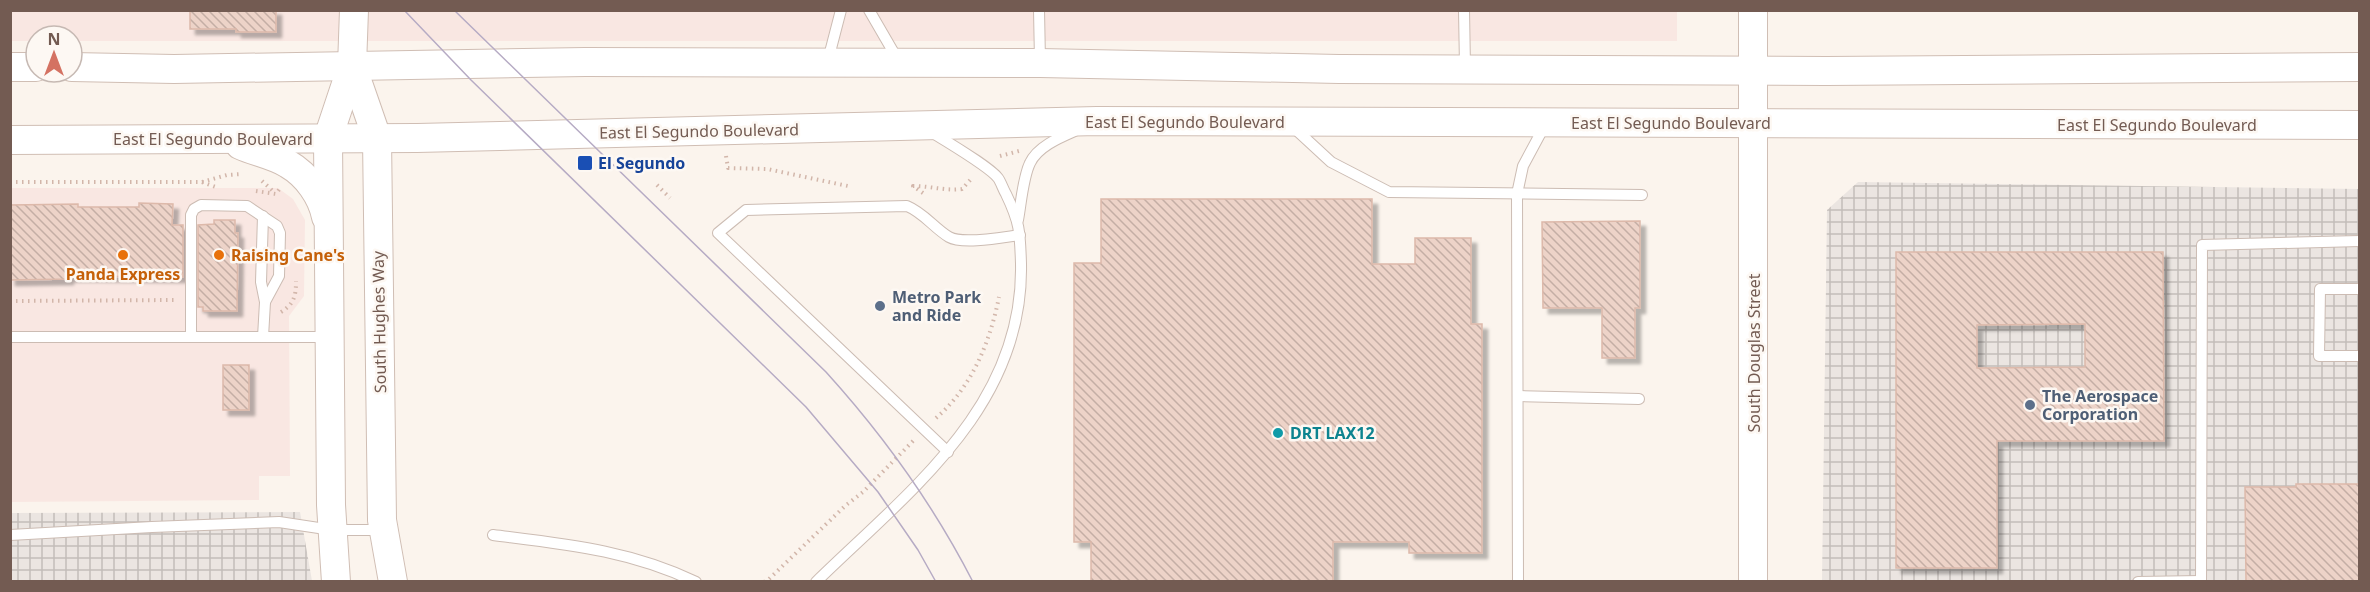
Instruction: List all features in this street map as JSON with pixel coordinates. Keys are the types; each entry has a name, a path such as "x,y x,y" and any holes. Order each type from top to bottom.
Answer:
{"main road":[{"path":"336,582 329,337 328,138 352,66 354,10"},
{"name":"South Douglas Street","path":"1753,10 1755,124 1753,582"},
{"path":"84,67 174,69 585,62 1040,63 1465,69 2360,67"},
{"name":"South Hughes Way","path":"352,66 377,138 384,530 393,582"},
{"name":"East El Segundo Boulevard","path":"10,140 377,138 1096,121 2360,125"},
{"path":"224,139 288,164 316,192 324,205 328,223"}],"lane":[{"path":"827,63 841,10"},
{"path":"869,10 899,63"},
{"path":"1039,10 1040,63"},
{"path":"1464,10 1465,69"},
{"path":"1018,220 1030,163 1036,154 1056,140 1096,121"},
{"path":"1287,122 1331,162 1389,192 1642,195"},
{"path":"1518,582 1517,194 1523,166 1547,122"},
{"path":"816,582 880,522 948,452 986,398 1006,356 1016,317 1021,280 1018,220 997,177 923,126"},
{"path":"191,337 191,215 194,209 201,205 247,206 277,226 280,242 279,276 265,302"},
{"path":"948,452 718,233 746,210 907,206 916,210 951,238 965,240 1020,235"},
{"path":"263,216 261,282 265,302 263,338"},
{"path":"2139,582 2201,581 2202,245 2360,241"},
{"path":"2360,289 2320,290 2319,356 2360,356"},
{"path":"10,337 329,337"},
{"path":"1518,396 1639,399"},
{"path":"10,536 279,522 333,530 384,530"},
{"path":"493,535 588,547 664,566 696,582"}],"path":[{"path":"997,157 1027,148"},
{"path":"726,156 728,168 766,169 848,186"},
{"path":"929,198 914,186 933,186 947,191 962,189 977,173"},
{"path":"10,182 202,182 227,175 245,174"},
{"path":"255,175 276,194"},
{"path":"202,182 220,188"},
{"path":"657,185 670,198"},
{"path":"276,194 282,186"},
{"path":"246,190 276,194"},
{"path":"764,582 863,492 952,404 978,363 995,319 1000,291"},
{"path":"10,301 176,300 176,310"}],"shaded area":[{"path":"1677,10 1677,41 84,41 84,24 24,24 24,41 11,41 10,11"},
{"path":"1858,182 2359,189 2359,581 1822,582 1827,210"},
{"path":"10,188 278,188 293,199 305,220 304,296 289,316 290,476 259,476 259,500 11,502"},
{"path":"300,512 312,581 11,581 10,513"}],"building":[{"path":"190,10 276,10 276,32 190,29"},
{"name":"DRT LAX12","path":"1101,199 1372,199 1372,264 1415,264 1415,238 1471,238 1471,324 1482,324 1482,553 1409,553 1409,542 1333,542 1333,582 1091,582 1091,542 1074,542 1074,263 1101,263"},
{"path":"139,203 173,204 172,225 183,225 183,277 68,276 68,279 10,280 10,205 78,204 78,207 139,207"},
{"name":"Raising Cane's","path":"214,220 235,220 235,233 238,233 237,311 203,311 203,307 198,307 198,225 214,224"},
{"path":"1640,221 1640,308 1635,308 1635,358 1602,358 1602,308 1543,308 1542,222"},
{"name":"The Aerospace Corporation","path":"1896,252 2163,252 2164,441 1997,441 1997,568 1896,568","holes":["2085,324 2085,367 1977,368 1977,325"]},
{"path":"223,365 249,365 249,410 223,410"},
{"path":"2296,484 2360,484 2360,582 2246,582 2245,487 2296,487"}],"tram line":[{"path":"404,10 471,80 806,407 878,492 918,550 936,582"},
{"path":"454,10 826,372 868,421 906,472 941,525 973,582"}],"place":[{"name":"El Segundo","path":"585,163"},
{"name":"Panda Express","path":"123,255"},
{"name":"Raising Cane's","path":"219,255"},
{"name":"Metro Park and Ride","path":"880,306"},
{"name":"The Aerospace Corporation","path":"2030,405"},
{"name":"DRT LAX12","path":"1278,433"}]}
